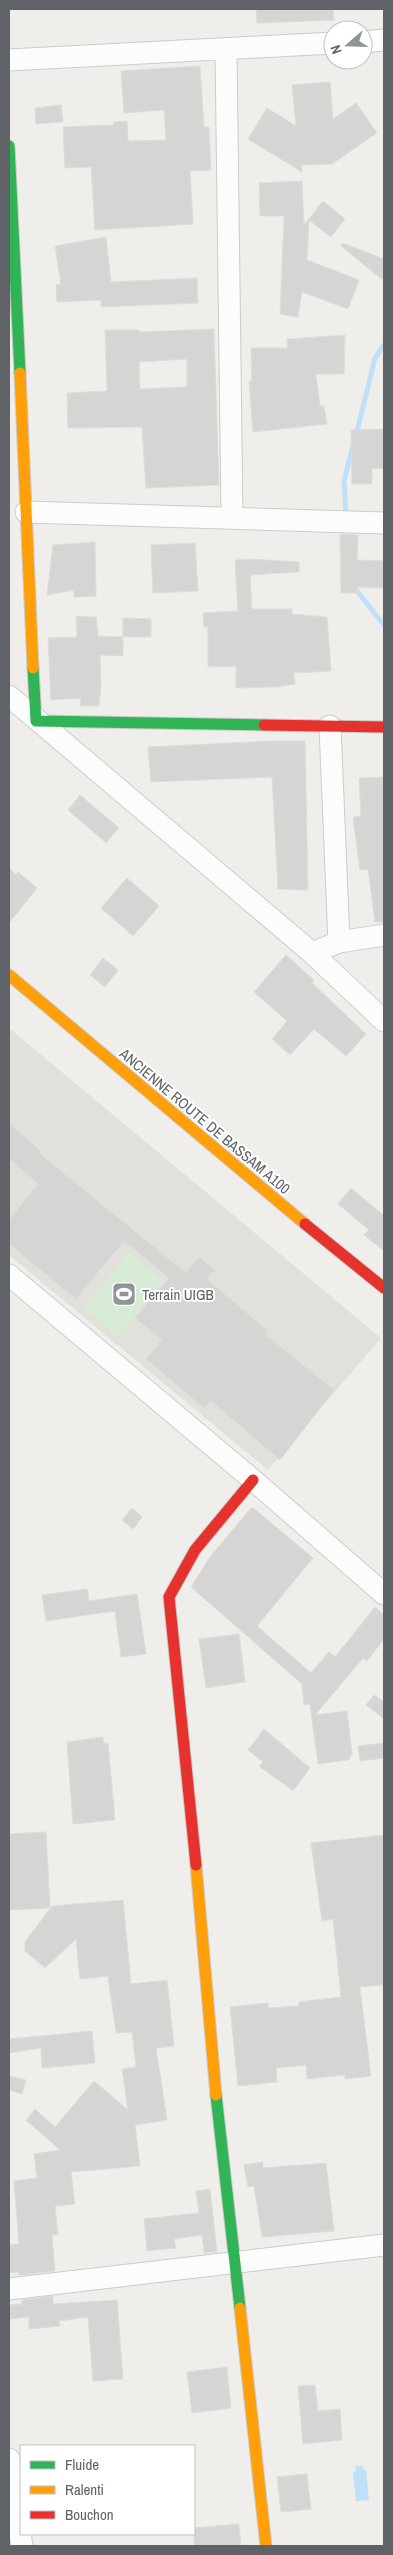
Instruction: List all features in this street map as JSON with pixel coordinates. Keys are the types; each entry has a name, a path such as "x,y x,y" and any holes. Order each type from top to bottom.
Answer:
{"street":[{"path":"9,60 323,44"},
{"path":"226,50 232,517"},
{"path":"9,146 15,416 26,512 36,721"},
{"path":"26,512 384,523"},
{"path":"9,696 36,721 312,953 384,1020"},
{"path":"36,721 384,727"},
{"path":"330,726 339,942"},
{"path":"312,953 339,942 384,935"},
{"name":"ANCIENNE ROUTE DE BASSAM A100","path":"9,975 253,1182 384,1288"},
{"path":"9,1275 253,1480 384,1594"},
{"path":"253,1480 187,1563 178,1576 169,1598 199,1898 212,2062 266,2546"},
{"path":"9,2289 384,2245"},
{"path":"9,2459 20,2533"}],"shaded area":[{"path":"9,1028 381,1338 268,1470 9,1255"}],"green space":[{"name":"Terrain UIGB","path":"129,1252 164,1280 119,1337 83,1309"}],"water":[{"path":"355,2466 363,2466 363,2470 366,2470 369,2500 356,2501 353,2472 356,2471"}],"building":[{"path":"256,9 333,9 334,20 257,23"},
{"path":"200,66 204,127 209,127 211,170 190,171 193,224 95,230 91,167 65,168 63,127 114,125 114,122 127,121 128,141 166,140 164,110 124,113 121,71"},
{"path":"330,82 333,119 356,103 377,133 332,164 302,165 302,172 248,139 267,108 296,126 292,85"},
{"path":"61,105 63,122 36,124 35,108"},
{"path":"302,181 304,225 323,201 345,219 331,237 309,220 307,260 359,280 348,309 302,292 298,317 280,314 284,216 260,216 259,183"},
{"path":"106,237 111,282 197,278 198,303 101,307 101,300 57,302 56,285 61,284 55,246"},
{"path":"343,243 384,259 384,281 341,246"},
{"path":"214,329 219,485 146,488 142,427 68,428 67,393 107,391 105,330 139,330 139,332","holes":["187,359 187,387 140,389 139,362"]},
{"path":"345,335 344,374 316,374 320,406 324,406 327,424 253,432 249,381 252,381 251,348 288,348 287,339"},
{"path":"384,429 384,469 372,468 372,484 352,484 351,430"},
{"path":"340,534 358,535 357,560 384,561 384,588 357,587 357,593 341,593"},
{"path":"95,542 96,596 74,597 74,590 47,595 53,545"},
{"path":"195,543 198,591 153,593 151,545"},
{"path":"235,560 299,562 299,572 250,575 252,609 292,609 292,614 327,617 331,671 294,673 295,684 277,687 236,688 236,666 208,667 208,627 204,627 203,613 238,611"},
{"path":"76,616 96,617 98,636 123,637 123,656 100,655 101,684 99,706 80,706 81,698 51,700 48,638 77,637"},
{"path":"123,618 151,619 151,637 123,637"},
{"path":"305,741 308,890 278,889 272,777 151,782 148,747"},
{"path":"384,777 384,922 375,922 368,869 360,870 353,817 361,816 359,778"},
{"path":"80,795 119,828 106,843 68,810"},
{"path":"9,867 16,875 18,872 37,888 9,923"},
{"path":"127,878 159,906 133,936 101,908"},
{"path":"286,955 314,980 312,983 366,1034 346,1056 314,1029 290,1055 272,1039 287,1021 254,992"},
{"path":"103,958 118,970 105,987 90,975"},
{"path":"9,1123 41,1151 39,1153 186,1273 199,1257 215,1270 207,1279 268,1331 265,1334 334,1390 280,1460 211,1401 204,1408 146,1359 162,1340 135,1318 169,1278 124,1241 76,1299 9,1244 9,1220 38,1184 9,1158"},
{"path":"351,1188 382,1214 384,1212 384,1251 364,1235 369,1230 338,1204"},
{"path":"252,1507 313,1558 257,1626 311,1673 329,1652 335,1657 375,1607 384,1615 384,1639 367,1661 363,1658 315,1715 347,1711 352,1754 348,1760 318,1764 310,1704 304,1705 302,1684 191,1587 210,1557"},
{"path":"132,1508 142,1517 133,1529 122,1520"},
{"path":"87,1589 89,1601 137,1594 146,1654 121,1657 115,1611 46,1621 42,1595"},
{"path":"239,1634 245,1682 206,1688 199,1639"},
{"path":"374,1695 384,1702 384,1719 366,1705"},
{"path":"264,1729 310,1768 293,1791 259,1766 263,1762 248,1750"},
{"path":"103,1737 104,1744 108,1743 115,1820 73,1824 67,1742"},
{"path":"384,1743 384,1758 360,1761 358,1746"},
{"path":"46,1832 50,1908 9,1910 9,1834"},
{"path":"384,1835 384,1985 360,1987 371,2076 345,2079 345,2075 307,2079 306,2065 276,2068 277,2082 238,2086 230,2007 268,2003 269,2008 299,2006 299,2002 341,1997 333,1919 322,1921 311,1843"},
{"path":"123,1900 131,1984 167,1980 174,2046 156,2048 167,2120 135,2125 140,2166 71,2172 75,2204 55,2206 58,2235 52,2235 55,2271 19,2275 19,2272 9,2273 9,2245 19,2244 14,2181 37,2178 34,2154 60,2150 26,2120 35,2109 55,2127 94,2081 128,2110 122,2069 136,2067 132,2032 116,2033 108,1976 80,1979 76,1939 45,1968 25,1951 25,1942 52,1906"},
{"path":"92,2031 95,2063 42,2068 41,2048 9,2053 9,2039"},
{"path":"9,2076 26,2080 22,2094 9,2090"},
{"path":"263,2162 263,2168 326,2163 334,2231 262,2237 254,2186 248,2187 244,2165"},
{"path":"210,2189 217,2252 204,2253 202,2235 174,2239 176,2248 147,2251 144,2219 199,2213 196,2191"},
{"path":"53,2296 53,2304 117,2300 123,2379 93,2381 88,2317 59,2321 60,2326 29,2329 29,2317 9,2319 9,2305 22,2304 22,2300"},
{"path":"227,2367 231,2408 192,2413 187,2372"},
{"path":"315,2385 318,2411 340,2409 342,2440 303,2444 298,2386"},
{"path":"307,2474 311,2509 281,2512 277,2477"},
{"path":"239,2524 241,2546 194,2546 195,2528"}],"waterway":[{"path":"356,435 375,358 384,345"},
{"path":"346,516 344,481 353,446"},
{"path":"353,586 384,625"}],"traffic: fast":[{"path":"9,146 20,373"},
{"path":"33,668 36,721 264,725"},
{"path":"216,2095 240,2308"}],"traffic: slow":[{"path":"20,373 33,668"},
{"path":"9,975 305,1224"},
{"path":"196,1865 216,2095"},
{"path":"240,2308 266,2546"}],"traffic: jam":[{"path":"264,725 384,727"},
{"path":"305,1224 384,1288"},
{"path":"196,1865 169,1597 195,1550 253,1480"}],"place":[{"name":"Terrain UIGB","path":"124,1294"}]}
